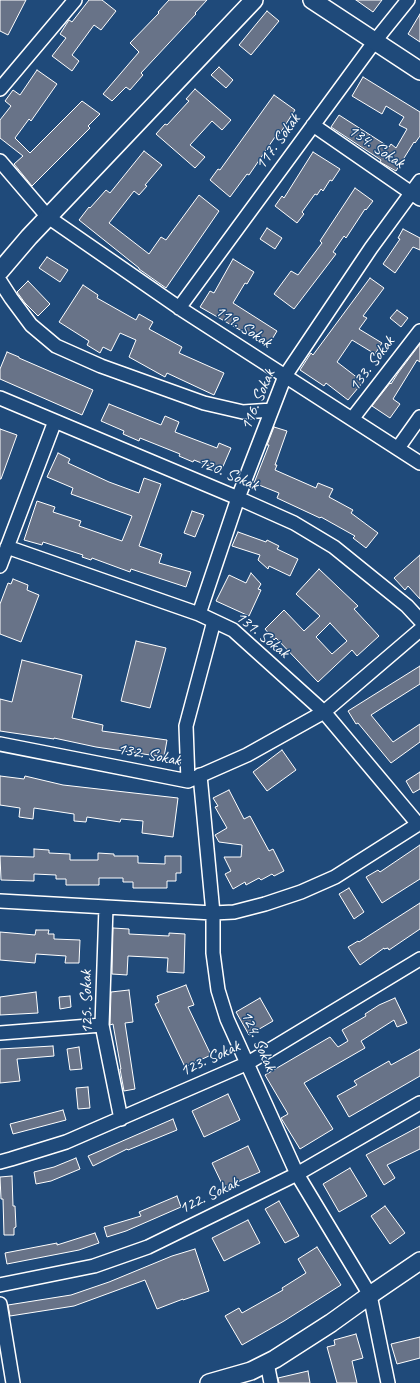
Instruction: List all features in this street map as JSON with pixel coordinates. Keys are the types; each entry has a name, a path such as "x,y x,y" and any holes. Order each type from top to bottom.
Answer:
{"main road":[{"path":"0,271 48,217 254,0"},
{"path":"312,0 420,70"},
{"path":"209,1383 251,1371 299,1345 420,1261"}],"street":[{"path":"0,89 75,0"},
{"name":"117. Sokak","path":"179,308 312,125 408,0"},
{"name":"134. Sokak","path":"312,125 416,196"},
{"name":"119. Sokak","path":"0,161 48,217 179,308 420,463"},
{"name":"116. Sokak","path":"199,614 238,498 285,376 371,248 416,196 420,181"},
{"path":"0,281 31,325 56,346 101,366 204,403 243,412 272,410"},
{"name":"133. Sokak","path":"352,419 420,331"},
{"name":"120. Sokak","path":"0,398 294,522 334,547 407,606 420,620"},
{"path":"398,448 420,417"},
{"path":"0,566 55,421"},
{"name":"131. Sokak","path":"7,547 199,614 233,630 324,712 419,823"},
{"path":"188,781 186,726 214,621"},
{"name":"132. Sokak","path":"0,744 188,781 247,755 324,712 420,630"},
{"name":"124. Sokak","path":"200,775 213,913 213,953 218,990 227,1019 248,1062 297,1174 370,1295 388,1383"},
{"path":"0,900 213,913 234,912 265,904 301,892 335,877 419,823"},
{"name":"125. Sokak","path":"106,907 102,1025 121,1119"},
{"name":"123. Sokak","path":"0,1162 66,1142 248,1062 420,959"},
{"path":"0,1033 102,1025"},
{"name":"122. Sokak","path":"0,1285 94,1266 148,1247 297,1174 420,1102"},
{"path":"0,1304 13,1383"},
{"path":"267,1363 271,1383"}],"building":[{"path":"0,0 26,0 8,35 0,31"},
{"path":"89,0 102,0 116,11 101,30 94,25 72,55 79,61 72,71 52,56 66,38 60,34 69,20 72,22"},
{"path":"169,0 207,0 195,13 196,14 141,73 143,75 130,90 126,87 112,101 103,94 139,52 130,43 159,13 158,12"},
{"path":"356,0 382,0 373,12"},
{"path":"267,11 279,21 251,55 239,45"},
{"path":"420,14 420,42 408,34"},
{"path":"219,67 233,80 226,88 211,75"},
{"path":"37,70 57,84 31,121 29,119 15,138 30,153 82,101 100,114 88,126 90,128 32,186 14,164 23,156 0,138 0,120 11,106 5,101 13,90 20,95"},
{"path":"363,77 420,112 420,136 415,143 414,142 396,171 380,162 381,160 331,127 339,115 389,147 391,144 396,148 407,129 399,125 404,117 386,106 382,114 352,96"},
{"path":"195,89 231,120 222,130 212,121 190,145 205,157 195,168 156,134 165,124 167,125 189,101 186,99"},
{"path":"274,95 295,110 277,138 275,137 249,175 247,174 230,197 210,180 218,169 220,170"},
{"path":"144,151 162,165 145,185 147,186 139,195 134,191 109,223 149,254 161,237 166,240 199,195 219,211 166,288 139,269 79,220 89,207 90,208 106,190 110,193"},
{"path":"313,152 340,169 323,191 321,189 317,195 315,194 302,212 304,214 297,223 275,206 282,196 284,198"},
{"path":"355,188 373,201 366,210 365,209 346,238 344,236 333,252 336,254 294,309 274,294 291,271 298,275 322,243 320,241"},
{"path":"267,228 282,238 275,249 260,239"},
{"path":"403,229 420,238 420,250 413,247 395,273 383,264 400,239 398,238"},
{"path":"47,257 68,270 60,282 39,268"},
{"path":"233,259 254,272 247,284 245,283 233,303 277,331 268,346 200,307 210,291 214,293"},
{"path":"370,278 384,288 363,316 367,318 359,329 382,343 375,354 352,340 337,362 363,382 348,400 326,383 324,386 300,370 311,353 313,355"},
{"path":"28,281 50,304 38,316 25,303 17,292"},
{"path":"83,285 98,295 97,298 136,320 139,314 153,322 149,329 182,347 179,353 224,373 214,395 167,373 165,377 129,357 136,340 120,333 111,351 103,347 100,353 87,345 89,341 59,322"},
{"path":"397,310 408,318 401,327 390,318"},
{"path":"420,344 420,362 417,360 393,399 400,404 390,418 372,406 390,383 391,384"},
{"path":"7,352 93,390 82,415 0,379 0,369"},
{"path":"109,404 161,425 165,416 179,422 175,432 217,448 219,443 231,448 221,471 194,460 193,462 179,456 180,454 140,438 139,441 123,434 124,431 101,421"},
{"path":"274,427 287,431 275,465 277,465 275,470 316,488 318,483 333,489 329,497 353,510 351,513 378,533 366,548 353,538 355,536 321,517 320,518 277,498 279,493 254,483 269,445 267,445"},
{"path":"0,429 17,435 1,479 0,479"},
{"path":"58,453 70,459 68,463 109,482 139,493 144,478 161,484 139,546 162,554 159,563 191,572 186,587 131,569 130,572 92,558 91,560 82,557 83,555 43,542 42,545 24,540 37,501 55,507 53,512 81,521 79,526 122,541 132,516 71,494 73,488 47,477"},
{"path":"192,511 204,515 195,537 184,533"},
{"path":"238,532 266,542 267,540 279,546 277,549 298,559 290,576 269,566 268,569 258,560 260,555 232,546"},
{"path":"420,555 420,599 408,586 405,590 394,578"},
{"path":"319,569 358,606 354,609 379,636 357,656 352,650 318,682 276,638 274,640 265,629 284,610 304,631 320,616 296,594","holes":["330,623 347,641 332,654 316,637"]},
{"path":"251,573 261,584 258,589 261,590 249,616 216,601 229,575 246,583"},
{"path":"13,579 28,585 27,590 39,595 21,642 0,634 0,604 8,583 11,584"},
{"path":"136,641 166,648 150,708 121,701"},
{"path":"22,660 82,675 72,718 103,725 102,731 167,740 164,757 96,747 54,738 0,731 0,699 12,702"},
{"path":"420,666 420,684 371,715 393,742 420,724 420,742 391,763 358,723 356,724 348,711"},
{"path":"282,750 296,770 267,791 253,772"},
{"path":"420,772 420,789 413,793 406,781"},
{"path":"0,776 24,779 25,776 63,785 178,798 173,837 142,833 143,821 121,819 120,822 87,817 86,822 74,821 74,814 34,808 33,819 19,817 20,808 0,805"},
{"path":"229,790 244,819 250,816 269,851 273,849 284,871 274,876 272,874 261,880 259,878 246,885 245,882 233,889 225,874 231,871 224,857 241,857 242,845 219,842 215,835 227,828 215,807 218,806 213,798"},
{"path":"420,845 420,879 382,903 366,877 378,870 380,872"},
{"path":"34,849 49,850 49,853 70,854 70,860 98,860 98,853 114,854 114,856 138,856 138,863 165,864 165,856 181,856 181,873 176,873 176,881 167,881 167,888 133,888 133,882 123,882 123,878 99,878 99,885 66,885 66,879 56,879 56,875 34,874 34,881 1,880 0,856 34,857"},
{"path":"349,888 364,912 354,919 339,894"},
{"path":"420,903 420,929 389,950 388,948 384,948 360,965 348,947 358,941 359,942"},
{"path":"113,928 129,929 129,934 169,936 169,933 185,934 184,973 167,972 168,958 128,956 127,975 112,974"},
{"path":"36,930 49,930 48,934 54,934 54,939 80,940 79,963 65,963 66,956 36,954 35,963 0,960 0,932 35,935"},
{"path":"186,985 194,1005 188,1007 211,1055 185,1067 155,1004 159,1002 157,996"},
{"path":"129,990 133,1022 125,1023 135,1089 124,1091 113,1024 110,1025 111,992"},
{"path":"36,992 38,1013 0,1015 0,997"},
{"path":"70,996 71,1007 60,1009 59,997"},
{"path":"260,998 273,1021 249,1035 236,1012"},
{"path":"395,998 407,1023 397,1027 394,1020 361,1041 365,1048 304,1083 333,1129 300,1149 281,1118 288,1114 265,1075 330,1037 338,1047 348,1041 342,1030 366,1016 365,1014 379,1005"},
{"path":"53,1046 54,1056 17,1059 20,1081 0,1083 0,1049"},
{"path":"79,1047 82,1069 70,1070 67,1049"},
{"path":"420,1049 420,1076 349,1117 337,1096 357,1085 354,1081 389,1061 391,1065"},
{"path":"88,1087 90,1108 78,1109 76,1088"},
{"path":"228,1094 240,1120 204,1137 192,1111"},
{"path":"63,1110 66,1120 13,1134 10,1124"},
{"path":"173,1119 177,1130 128,1150 127,1149 93,1166 88,1156"},
{"path":"420,1126 420,1149 387,1165 395,1178 384,1185 366,1155"},
{"path":"248,1146 260,1172 224,1188 212,1163"},
{"path":"76,1158 80,1169 51,1181 36,1184 34,1172 54,1167"},
{"path":"350,1168 367,1196 339,1212 323,1184"},
{"path":"12,1176 13,1206 15,1206 16,1227 14,1228 14,1235 4,1235 3,1199 1,1199 0,1177"},
{"path":"177,1196 181,1207 126,1231 107,1237 104,1227 141,1216 139,1212"},
{"path":"279,1201 299,1236 285,1243 265,1209"},
{"path":"385,1206 405,1233 390,1244 371,1216"},
{"path":"248,1220 260,1243 224,1261 212,1238"},
{"path":"95,1233 99,1243 79,1250 7,1264 5,1253 57,1243 57,1245"},
{"path":"317,1247 341,1285 284,1321 242,1345 225,1316 239,1308 242,1313 283,1290 282,1288 306,1273 298,1259"},
{"path":"195,1249 209,1291 157,1309 145,1280 74,1306 10,1316 8,1305 71,1295 109,1282 172,1256"},
{"path":"356,1334 363,1358 352,1361 357,1383 337,1383 327,1347 335,1345 334,1340"},
{"path":"420,1337 420,1358 397,1364 391,1344"},
{"path":"308,1371 310,1383 279,1383 278,1378"}]}
